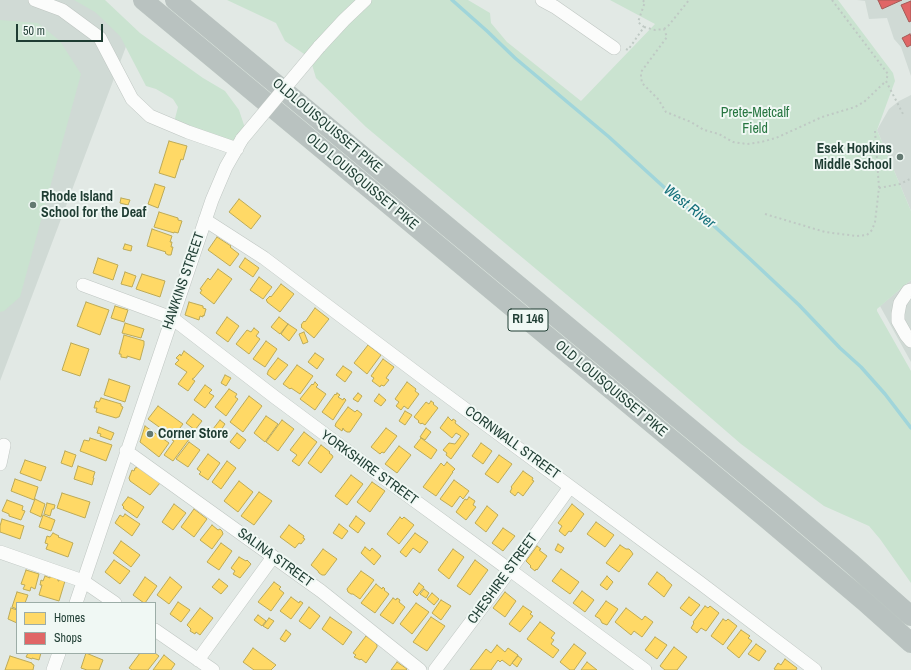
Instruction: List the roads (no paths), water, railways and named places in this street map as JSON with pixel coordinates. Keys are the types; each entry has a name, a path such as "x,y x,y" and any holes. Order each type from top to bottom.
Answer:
{"highway":[{"name":"OLD LOUISQUISSET PIKE","path":"143,0 767,518 911,643"},
{"name":"OLDLOUISQUISSET PIKE","path":"175,0 478,253"},
{"name":"OLD LOUISQUISSET PIKE","path":"478,253 786,508 911,616"}],"street":[{"path":"35,0 62,10 100,38 132,99 150,116 188,132 239,144"},
{"name":"HAWKINS STREET","path":"76,602 205,220 226,166 239,144 319,47 365,0"},
{"path":"542,0 614,48"},
{"name":"CORNWALL STREET","path":"205,220 264,258 815,670"},
{"name":"YORKSHIRE STREET","path":"83,285 172,318 294,412 645,670"},
{"path":"909,336 898,321 898,314 900,303 908,291 911,290"},
{"path":"0,464 4,445"},
{"name":"SALINA STREET","path":"126,451 321,591 420,670"},
{"name":"CHESHIRE STREET","path":"435,670 510,570 570,486"},
{"path":"0,552 83,581 114,602"},
{"path":"198,660 273,557"},
{"path":"156,631 213,670"},
{"path":"53,670 59,654"}],"waterway":[{"name":"West River","path":"452,0 515,58 609,137 689,210 713,225 750,259 799,305 840,348 861,367 885,394 911,428"}],"place":[{"name":"Esek Hopkins Middle School","path":"900,157"},
{"name":"Rhode Island School for the Deaf","path":"33,205"},
{"name":"Corner Store","path":"150,434"}],"park label":[{"name":"Prete-Metcalf Field","path":"755,122"}]}
